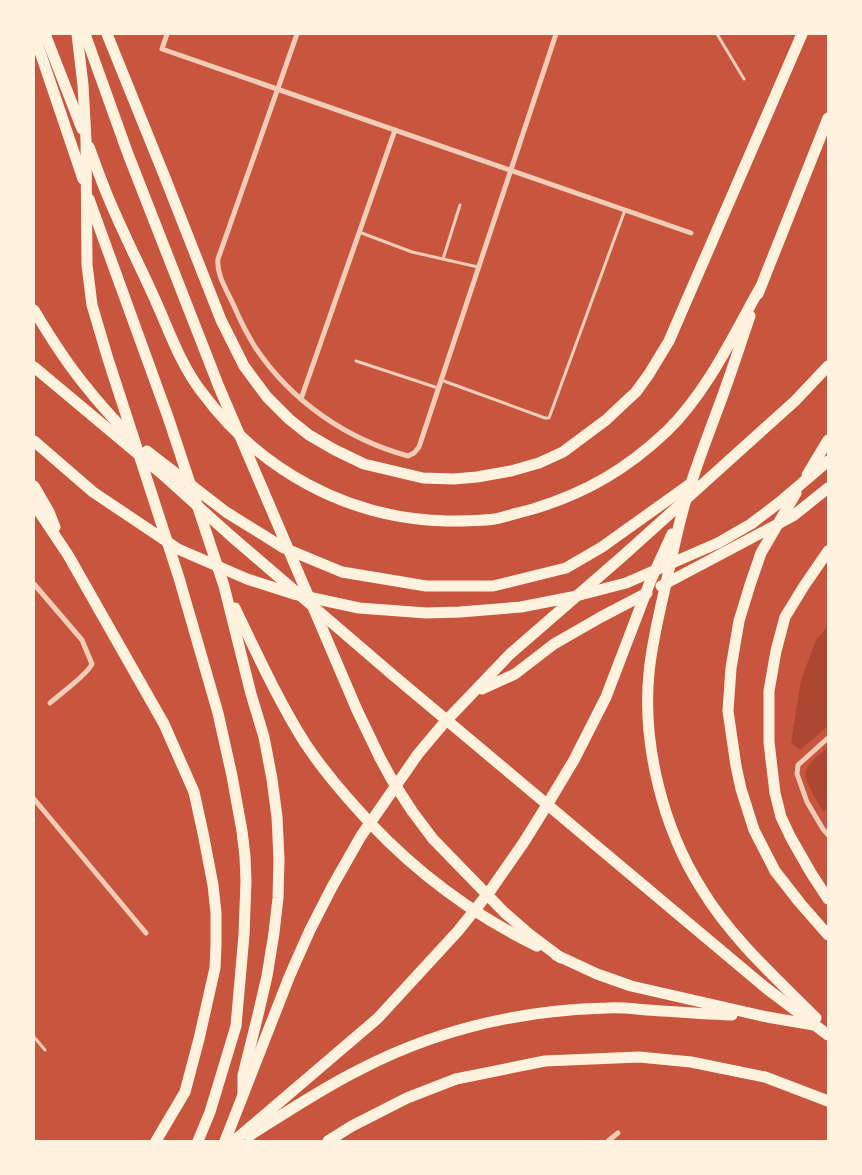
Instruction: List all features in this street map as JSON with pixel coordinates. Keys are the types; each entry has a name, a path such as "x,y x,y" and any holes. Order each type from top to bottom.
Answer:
{"highway":[{"path":"34,34 104,240 168,418 224,586 251,694 264,737 278,817 278,898 267,976 243,1075 243,1094"},
{"path":"45,34 108,198 182,360 200,390 215,410 234,430 282,469 304,484 365,509 426,520 494,519 559,501 615,473 668,430 688,408 714,369 760,288"},
{"path":"77,34 83,85 86,140 87,265 92,305 179,578 218,713 234,785 245,856 244,935 236,1026 210,1112 198,1141"},
{"path":"84,34 128,154 219,387 380,758 407,803 433,839 504,912 561,958"},
{"path":"107,34 221,320 244,366 267,397 289,419 309,435 364,464 423,478 454,479 511,471 539,463 563,452 606,420 636,392 669,340 802,34"},
{"path":"828,118 760,288 718,410 697,464 682,512 656,625 649,676 648,713 657,777 668,819 682,856 701,889 723,921 746,948 828,1029"},
{"path":"34,310 47,333 88,390 162,474"},
{"path":"225,1141 310,930 361,836 418,754 444,723 510,654 795,402 828,366"},
{"path":"34,367 162,474 394,676 766,988 828,1035"},
{"path":"828,440 761,553 739,621 731,668 728,710 739,781 754,830 775,871 800,904 828,935"},
{"path":"34,441 93,492 178,549 248,579 294,594 359,608 426,613 521,607 572,597 626,583 718,543 751,524 828,461"},
{"path":"134,441 226,512 284,548 342,572 426,586 494,586 566,568 602,547 736,454"},
{"path":"34,486 49,512 68,555"},
{"path":"475,691 515,674 554,644 601,617 793,516 828,488"},
{"path":"34,504 68,555 164,724 194,792 213,885 216,914 214,968 199,1039 185,1092 156,1141"},
{"path":"234,1141 378,1018 458,931 490,891 524,842 574,760 606,697 650,582 682,512"},
{"path":"828,551 785,617 776,651 769,699 770,742 775,793 781,817 811,873 828,899"},
{"path":"224,586 266,676 305,744 324,770 368,822 412,864 459,901 508,932 597,974 631,986 828,1029"},
{"path":"241,1141 360,1069 431,1038 499,1019 571,1010 608,1008 767,1017"},
{"path":"328,1141 352,1126 415,1095 456,1080 545,1061 639,1056 692,1062 765,1077 828,1101"}],"street":[{"path":"167,34 162,49 691,233"},
{"path":"297,34 218,264 222,279 244,328 255,347 295,394 316,412 354,436 408,456 419,447 556,34"},
{"path":"301,399 395,130"},
{"path":"34,584 82,640 92,664 84,674 50,703"},
{"path":"828,738 798,764 797,774 807,802 828,836"},
{"path":"35,803 146,933"},
{"path":"608,1141 618,1133"}],"lane":[{"path":"717,34 744,79"},
{"path":"443,260 460,205"},
{"path":"441,380 549,418 625,210"},
{"path":"359,232 412,252 478,267"},
{"path":"356,361 438,388"},
{"path":"34,1037 45,1050"}],"shaded area":[{"path":"828,626 828,726 800,750 791,743 801,680 816,640"},
{"path":"828,747 828,808 823,812 805,775 810,764"}]}
